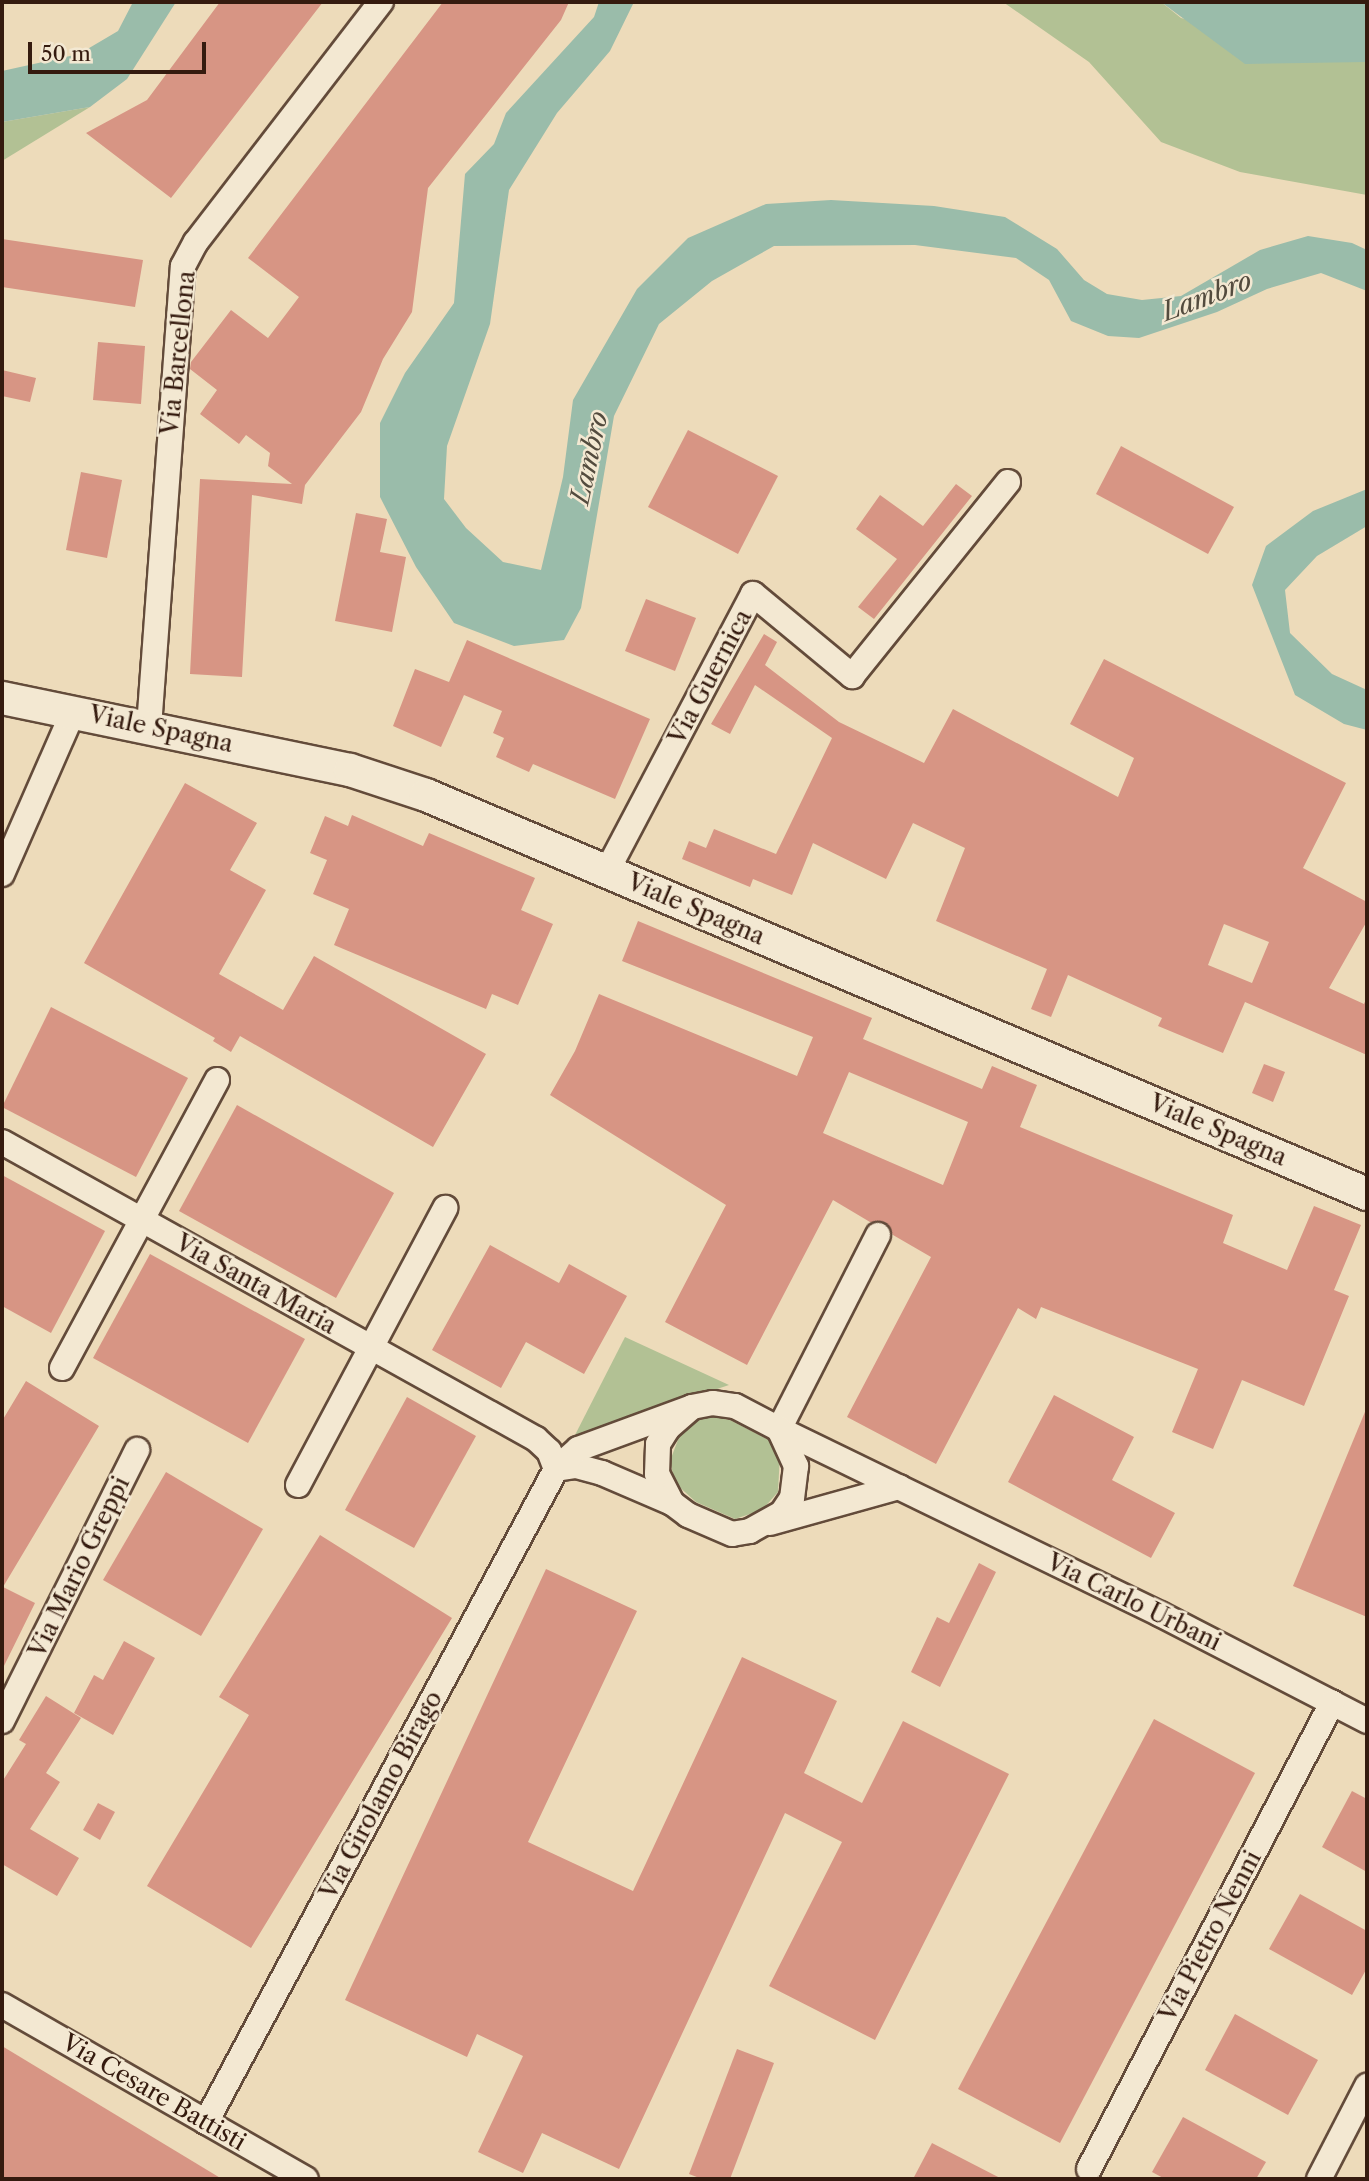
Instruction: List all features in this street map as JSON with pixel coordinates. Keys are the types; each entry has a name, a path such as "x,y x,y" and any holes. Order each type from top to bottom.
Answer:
{"street":[{"name":"Via Barcellona","path":"149,727 183,266 196,242 381,2"},
{"name":"Via Guernica","path":"607,872 753,594 852,677 1008,482"},
{"name":"Viale Spagna","path":"2,698 350,770 426,795 1367,1194"},
{"path":"2,874 73,712"},
{"path":"62,1368 217,1080"},
{"name":"Via Santa Maria","path":"2,1142 536,1439 549,1451 556,1469"},
{"path":"298,1485 445,1208"},
{"path":"779,1429 878,1235"},
{"path":"671,1503 657,1474 658,1444 668,1428 692,1407 713,1403 735,1406 779,1429 796,1466 792,1498 770,1523"},
{"name":"Via Girolamo Birago","path":"206,2122 556,1469 578,1449 692,1407"},
{"name":"Via Carlo Urbani","path":"779,1429 1367,1721"},
{"name":"Via Mario Greppi","path":"2,1721 137,1450"},
{"path":"556,1469 576,1466 602,1473 733,1534 899,1488"},
{"name":"Via Pietro Nenni","path":"1089,2169 1332,1703"},
{"name":"Via Cesare Battisti","path":"2,2005 306,2179"},
{"path":"1319,2179 1367,2086"}],"shaded area":[{"path":"1003,2 1161,2 1181,18 1367,62 1367,195 1240,172 1161,142 1089,62"},
{"path":"90,107 2,161 2,122"},
{"path":"625,1337 729,1385 574,1437"},
{"path":"713,1417 730,1420 769,1440 780,1454 778,1492 762,1510 735,1519 696,1502 675,1483 670,1461 679,1437 698,1420"}],"water":[{"path":"133,2 176,2 127,79 90,107 2,122 2,71 79,54 118,31"},
{"name":"Lambro","path":"599,2 634,2 610,51 557,113 509,190 490,324 447,446 444,499 466,528 503,562 541,570 563,477 573,400 637,289 688,238 766,204 831,200 934,206 1005,217 1057,249 1084,280 1107,294 1142,300 1181,296 1260,250 1308,236 1352,243 1367,250 1367,291 1321,273 1267,289 1217,312 1139,338 1108,336 1071,321 1049,280 1016,258 915,245 774,246 712,281 659,324 614,416 581,608 564,640 514,646 454,623 416,567 380,497 380,423 405,373 454,303 465,174 494,144 506,113 594,17"},
{"path":"1161,2 1367,2 1367,62 1245,64"},
{"path":"1367,489 1367,526 1317,556 1285,590 1290,633 1332,674 1367,690 1367,730 1344,724 1295,695 1252,585 1266,546 1313,511"}],"building":[{"path":"220,2 323,2 171,198 86,133 147,100"},
{"path":"443,2 569,2 561,20 428,188 412,312 383,359 361,412 305,485 302,504 252,495 242,677 190,674 200,479 292,484 268,466 270,453 246,435 239,444 200,414 217,390 190,369 191,362 231,310 268,338 299,297 248,258"},
{"path":"2,239 143,260 135,307 2,287"},
{"path":"98,342 145,346 141,404 93,400"},
{"path":"2,370 36,378 30,402 2,396"},
{"path":"688,430 778,476 738,554 648,507"},
{"path":"1121,446 1234,507 1208,554 1096,494"},
{"path":"81,472 122,480 107,558 66,550"},
{"path":"956,484 972,496 874,619 858,607 897,559 856,529 880,495 923,526"},
{"path":"356,513 387,519 380,552 406,557 392,632 335,621"},
{"path":"646,599 696,618 675,671 625,651"},
{"path":"764,634 777,642 765,665 839,722 924,763 953,709 1118,797 1134,758 1070,724 1104,659 1346,783 1303,868 1367,902 1367,921 1329,988 1364,1004 1367,997 1367,1055 1245,1002 1223,1053 1158,1026 1162,1018 1068,975 1051,1017 1031,1009 1047,969 936,921 965,848 913,823 886,879 813,843 792,895 753,879 750,887 682,859 689,841 706,848 714,829 776,854 832,738 755,685 730,734 711,724","holes":["1224,924 1269,942 1252,983 1208,965"]},
{"path":"467,640 650,719 615,799 533,764 529,772 496,757 504,738 493,733 502,711 464,695 441,747 393,726 415,669 449,682"},
{"path":"185,783 257,823 230,870 266,890 219,974 283,1010 314,956 486,1054 433,1147 240,1036 231,1052 213,1041 215,1038 84,963"},
{"path":"352,815 423,846 429,833 535,878 521,910 553,924 518,1005 492,994 486,1009 334,945 349,909 313,894 327,860 310,853 325,816 348,826"},
{"path":"638,921 872,1018 863,1039 982,1089 992,1066 1037,1085 1020,1127 1233,1215 1223,1243 1287,1270 1314,1206 1361,1225 1334,1290 1349,1296 1304,1406 1242,1380 1213,1449 1172,1432 1198,1369 1041,1307 1036,1319 1018,1308 936,1464 847,1417 931,1257 893,1235 885,1222 870,1222 833,1200 747,1365 665,1322 726,1205 550,1095 575,1051 599,994 797,1076 813,1037 622,961","holes":["849,1072 968,1122 943,1185 823,1133"]},
{"path":"51,1007 188,1078 136,1177 2,1107"},
{"path":"1264,1064 1285,1072 1273,1102 1252,1093"},
{"path":"237,1105 394,1193 336,1298 179,1211"},
{"path":"2,1175 105,1231 51,1333 2,1306"},
{"path":"490,1245 559,1283 569,1264 627,1296 584,1374 526,1342 501,1388 432,1350"},
{"path":"150,1254 305,1339 248,1443 93,1358"},
{"path":"26,1381 99,1426 3,1587 35,1603 2,1670 2,1421"},
{"path":"1054,1395 1134,1437 1112,1480 1175,1513 1151,1558 1008,1482"},
{"path":"407,1397 476,1436 414,1548 345,1510"},
{"path":"1367,1407 1367,1617 1293,1586"},
{"path":"166,1472 263,1529 201,1636 103,1580"},
{"path":"320,1535 452,1618 251,1948 147,1886 249,1715 219,1697"},
{"path":"979,1563 996,1572 940,1687 911,1672 937,1617 949,1623"},
{"path":"546,1569 637,1611 528,1842 633,1891 742,1657 837,1701 804,1773 862,1803 903,1721 1009,1774 875,2040 769,1986 842,1842 785,1813 619,2169 542,2133 523,2173 478,2152 523,2056 477,2034 467,2057 345,2000"},
{"path":"124,1641 155,1658 113,1735 74,1713 94,1675 103,1680"},
{"path":"46,1696 81,1718 46,1773 60,1782 30,1829 79,1858 57,1896 2,1864 2,1782 26,1744 19,1740"},
{"path":"1154,1719 1255,1773 1060,2143 958,2089"},
{"path":"1352,1791 1367,1799 1367,1872 1322,1847"},
{"path":"98,1803 115,1812 100,1840 83,1830"},
{"path":"1300,1894 1367,1931 1367,1968 1352,1995 1269,1949"},
{"path":"1235,2014 1318,2060 1288,2115 1205,2070"},
{"path":"2,2046 222,2179 2,2179"},
{"path":"737,2049 774,2063 730,2179 702,2179 689,2174"},
{"path":"1183,2117 1266,2162 1256,2179 1165,2179 1152,2172"},
{"path":"932,2143 1002,2179 913,2179"}]}
